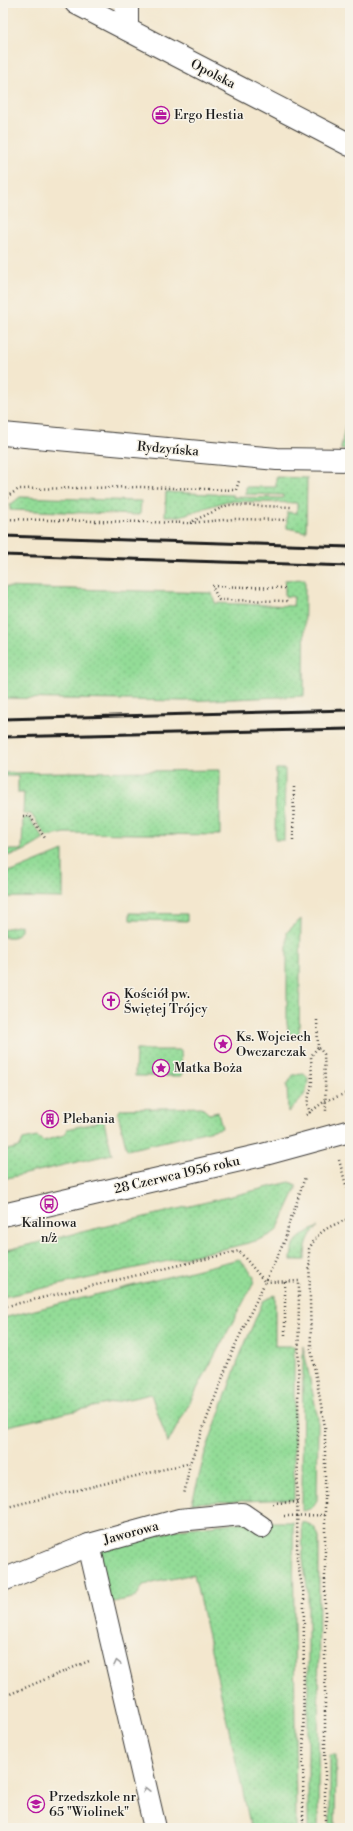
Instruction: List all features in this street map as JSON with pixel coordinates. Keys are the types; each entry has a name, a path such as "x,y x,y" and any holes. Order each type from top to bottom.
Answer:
{"street":[{"name":"Opolska","path":"76,3 350,145"},
{"path":"127,3 128,29"},
{"name":"Rydzyńska","path":"3,434 247,457 341,460"},
{"name":"28 Czerwca 1956 roku","path":"3,1215 262,1155 350,1131"},
{"name":"Jaworowa","path":"3,1580 89,1544 179,1520 242,1514 261,1527"},
{"path":"89,1544 155,1828"}],"path":[{"path":"347,316 350,303"},
{"path":"3,499 19,489 141,487 236,490 247,457"},
{"path":"189,522 228,505 293,508"},
{"path":"3,519 189,522 234,518 287,520"},
{"path":"285,588 212,586 219,600 289,601"},
{"path":"293,840 294,787"},
{"path":"23,816 30,816 45,838"},
{"path":"317,1020 318,1047 324,1054 326,1114"},
{"path":"310,1116 307,1104 312,1083 311,1056 318,1047"},
{"path":"325,1101 350,1092"},
{"path":"338,1156 350,1198"},
{"path":"179,1520 190,1463 233,1350 285,1240 289,1222 305,1177"},
{"path":"325,1828 325,1427 311,1349 309,1249 316,1236 330,1227 350,1218"},
{"path":"3,1307 240,1251 265,1282"},
{"path":"265,1282 299,1281 298,1561 304,1595 304,1828"},
{"path":"285,1282 285,1337"},
{"path":"3,1508 190,1463"},
{"path":"3,1696 114,1651"}],"green space":[{"path":"350,399 350,448 341,450 341,448"},
{"path":"276,477 307,478 306,532 287,528 287,512 297,513 297,503 227,501 180,516 165,516 166,492 233,495 233,497 283,498 283,495 246,494 246,487 276,487"},
{"path":"20,497 141,501 140,515 10,510 10,505"},
{"path":"305,579 304,696 185,701 3,698 3,587 212,593 215,603 293,606 294,597 285,596 285,580"},
{"path":"276,769 285,769 284,840 275,840"},
{"path":"220,770 220,835 65,833 47,837 31,814 23,814 24,793 18,793 18,776 3,776 3,773"},
{"path":"23,818 29,818 44,839 19,853 3,856 3,850 22,850"},
{"path":"63,851 63,898 3,897 3,871 14,871"},
{"path":"130,913 187,914 187,921 130,920"},
{"path":"301,919 299,1033 294,1039 288,1030 287,1024 287,932"},
{"path":"21,925 21,931 14,937 3,937 3,929"},
{"path":"136,1050 181,1050 182,1076 135,1076"},
{"path":"304,1074 308,1078 307,1089 300,1101 288,1112 287,1085 293,1075"},
{"path":"201,1107 209,1114 218,1112 222,1128 127,1150 118,1114 120,1110"},
{"path":"99,1116 103,1118 112,1154 3,1179 3,1151 20,1147 23,1140 37,1137 43,1141 64,1135 67,1129 96,1123"},
{"path":"290,1182 296,1185 296,1189 277,1230 262,1239 232,1247 3,1297 3,1251"},
{"path":"318,1227 311,1234 307,1242 305,1260 291,1260 293,1247 298,1239"},
{"path":"239,1259 254,1276 253,1284 168,1443 151,1394 3,1427 3,1318"},
{"path":"275,1295 275,1346 294,1346 294,1499 192,1503 205,1453 241,1353 263,1301"},
{"path":"303,1346 318,1419 317,1500 311,1508 302,1511"},
{"path":"242,1522 293,1522 296,1828 251,1828 194,1574 143,1585 136,1597 110,1603 98,1551 180,1529"},
{"path":"302,1522 314,1527 319,1538 318,1828 308,1828 308,1593 303,1560"},
{"path":"330,1755 336,1755 335,1828 330,1828"}],"railway":[{"path":"3,536 350,547"},
{"path":"3,555 350,566"},
{"path":"3,719 350,710"},
{"path":"3,737 350,729"}],"place":[{"name":"Ergo Hestia","path":"161,115"},
{"name":"Kościół pw. Świętej Trójcy","path":"111,1001"},
{"name":"Ks. Wojciech Owczarczak","path":"223,1044"},
{"name":"Matka Boża","path":"161,1068"},
{"name":"Plebania","path":"50,1119"},
{"name":"Kalinowa n/ż","path":"49,1204"},
{"name":"Przedszkole nr 65 \"Wiolinek\"","path":"36,1804"}]}
